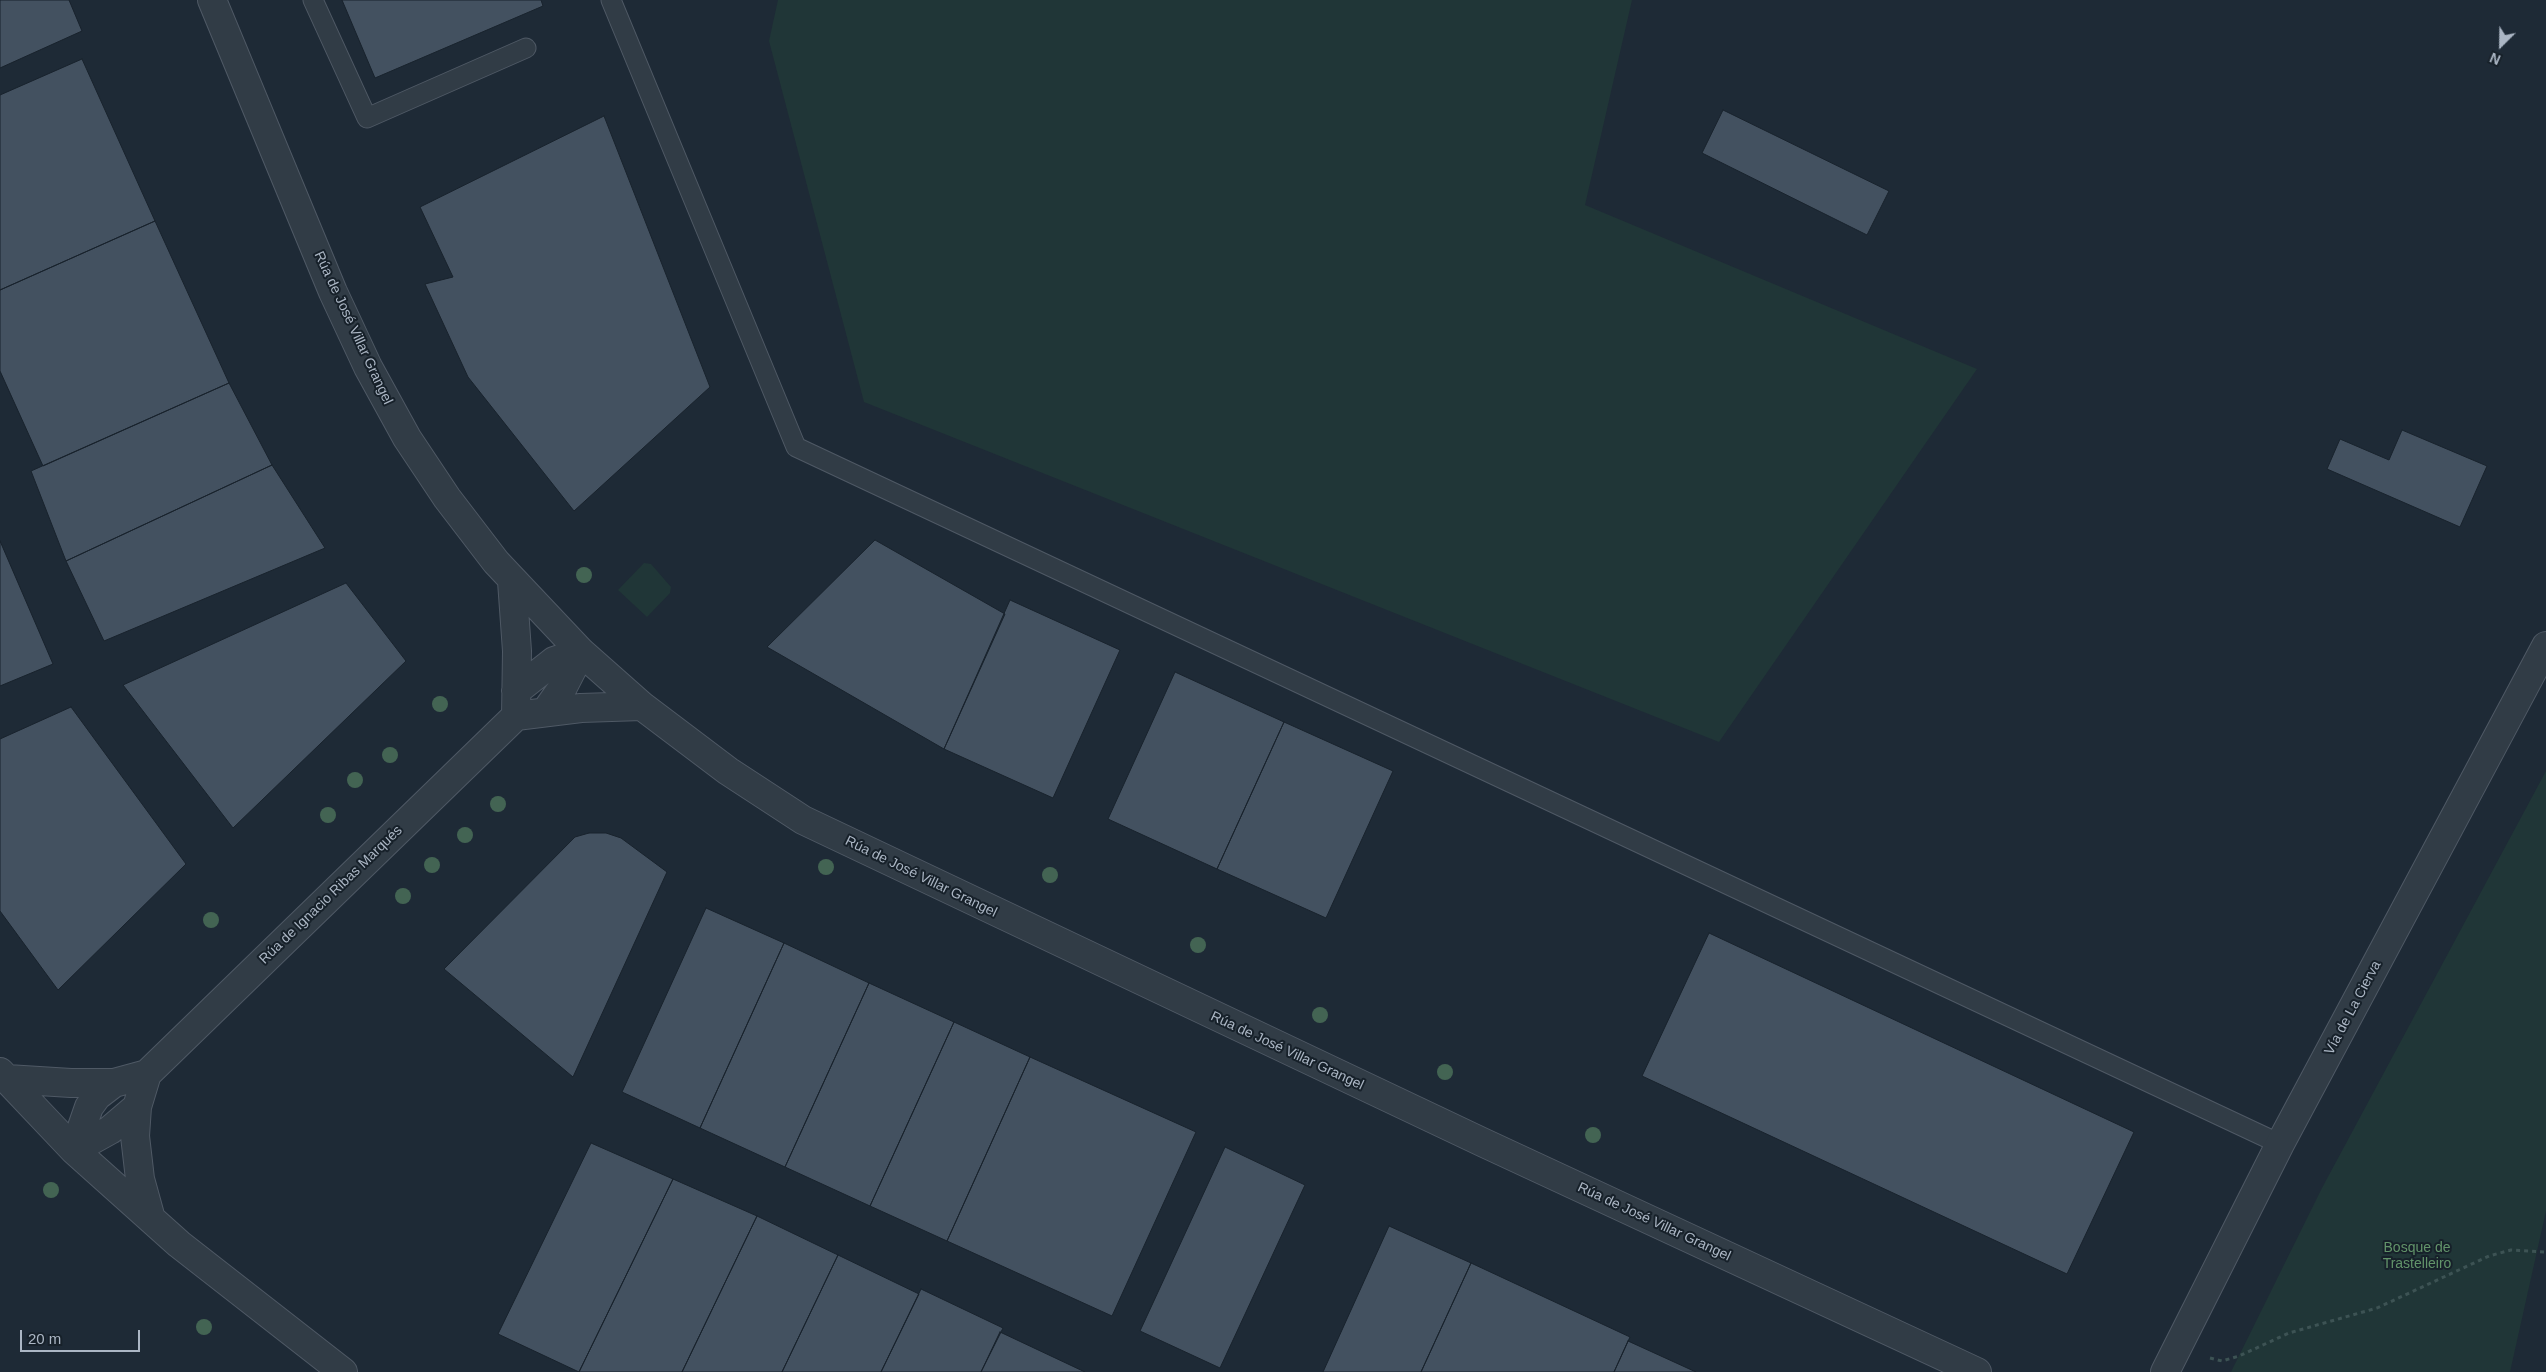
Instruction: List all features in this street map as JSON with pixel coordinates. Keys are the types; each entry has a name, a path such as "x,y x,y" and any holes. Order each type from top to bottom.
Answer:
{"street":[{"name":"Rúa de José Villar Grangel","path":"212,0 333,292 368,368 407,438 447,498 512,581 581,652 642,706 728,771 803,820 1455,1130 1978,1372"},
{"path":"512,581 518,651 516,704 546,711 642,706"},
{"name":"Vía de La Cierva","path":"2165,1365 2280,1144 2546,646"},
{"path":"546,711 563,687 581,652"},
{"name":"Rúa de Ignacio Ribas Marqués","path":"152,1219 140,1179 136,1157 137,1107 147,1074 516,704 554,661 581,652"},
{"path":"4,1076 71,1083 114,1082 147,1074"},
{"path":"4,1076 74,1150 178,1244 343,1372"},
{"path":"74,1150 89,1107 97,1096 114,1082"},
{"path":"74,1150 110,1130 137,1107"}],"lane":[{"path":"313,0 368,118 526,48"},
{"path":"611,0 796,447 2280,1144"}],"path":[{"path":"2165,1365 2222,1361 2239,1356 2289,1333 2377,1308 2489,1256 2511,1250 2546,1252"}],"green space":[{"path":"778,0 1632,0 1585,205 1977,369 1719,742 864,402 769,41"},
{"path":"644,563 651,564 671,587 670,593 647,617 618,590"},
{"name":"Bosque de Trastelleiro","path":"2546,771 2546,1211 2510,1372 2231,1372 2322,1188"}],"building":[{"path":"0,0 69,0 82,31 0,68"},
{"path":"342,0 541,0 543,6 375,78"},
{"path":"82,59 155,221 0,290 0,95"},
{"path":"1723,110 1889,191 1867,235 1702,153"},
{"path":"604,116 710,387 574,511 468,377 425,284 453,277 420,207"},
{"path":"155,221 229,383 43,466 0,371 0,290"},
{"path":"229,383 272,465 66,561 31,471"},
{"path":"2402,430 2487,466 2460,527 2327,469 2340,439 2389,460"},
{"path":"272,465 325,548 104,641 66,561"},
{"path":"875,540 1005,614 944,749 767,647"},
{"path":"0,541 53,664 0,686"},
{"path":"346,583 406,661 233,828 123,685"},
{"path":"1010,600 1120,650 1053,798 944,749"},
{"path":"1175,672 1284,722 1217,869 1108,819"},
{"path":"71,707 186,864 58,990 0,911 0,739"},
{"path":"1284,722 1393,771 1326,918 1217,869"},
{"path":"589,833 606,833 621,838 667,872 573,1077 444,969 575,837"},
{"path":"706,908 784,943 700,1128 622,1092"},
{"path":"1709,933 2134,1132 2067,1274 1642,1076"},
{"path":"784,943 869,983 785,1167 700,1128"},
{"path":"869,983 954,1022 870,1206 785,1167"},
{"path":"954,1022 1030,1057 947,1241 870,1206"},
{"path":"1030,1057 1196,1132 1112,1316 947,1241"},
{"path":"591,1143 673,1179 579,1372 498,1334"},
{"path":"1225,1147 1305,1185 1220,1368 1140,1331"},
{"path":"673,1179 757,1216 682,1372 579,1372"},
{"path":"757,1216 838,1255 782,1372 682,1372"},
{"path":"1389,1226 1471,1263 1421,1372 1323,1372"},
{"path":"838,1255 919,1294 881,1372 782,1372"},
{"path":"1471,1263 1630,1337 1614,1372 1421,1372"},
{"path":"921,1289 1003,1328 981,1372 881,1372"},
{"path":"1000,1332 1085,1372 981,1372"},
{"path":"1628,1341 1696,1372 1614,1372"}]}
